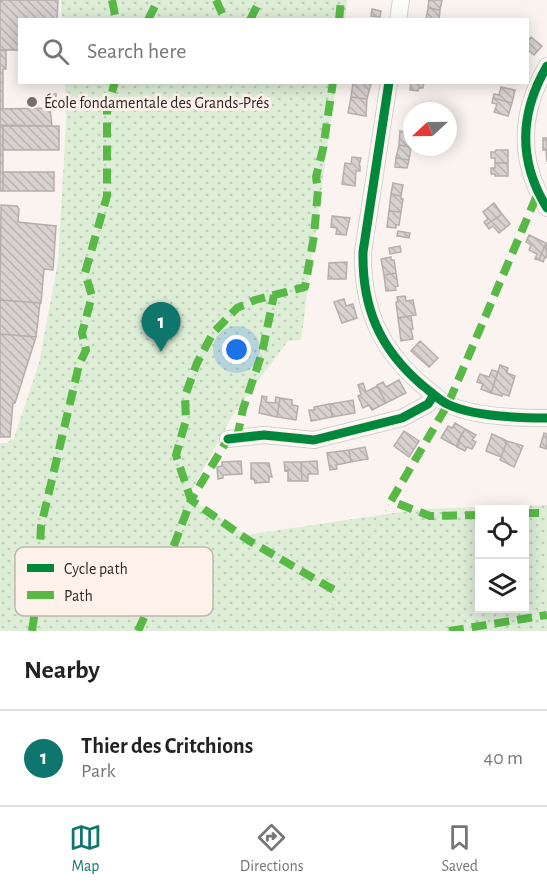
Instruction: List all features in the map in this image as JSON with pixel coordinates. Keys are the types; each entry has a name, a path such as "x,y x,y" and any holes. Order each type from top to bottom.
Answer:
{"street":[{"path":"398,18 401,0"},
{"path":"547,66 537,84 527,114 525,141 530,172 547,208"},
{"path":"389,84 363,252 363,276 367,302 376,327 393,356 412,376 448,404 468,411 547,418"},
{"path":"228,439 264,435 314,440 402,417 428,404 434,395"}],"path":[{"path":"317,631 391,501"}],"green space":[{"path":"61,0 347,0 345,18 62,18"},
{"path":"65,84 336,84 301,340 288,341 234,413 188,497 246,535 421,509 475,507 475,613 529,613 529,506 547,505 547,631 0,631 0,443 7,443 14,438 39,363 58,262 66,124"}],"building":[{"path":"0,0 58,0 57,18 18,18 18,50 0,50"},
{"path":"429,0 442,0 440,10 428,8"},
{"path":"428,8 440,10 439,18 426,18"},
{"path":"372,9 381,11 380,17 371,16"},
{"path":"531,37 542,46 534,55 529,51"},
{"path":"0,50 6,51 6,69 3,69 3,109 0,109"},
{"path":"353,84 371,84 367,99 351,97"},
{"path":"411,84 424,84 423,88 419,88 418,91 410,90"},
{"path":"501,87 515,90 512,103 493,98 494,94 499,95"},
{"path":"50,94 56,94 56,110 51,110"},
{"path":"351,97 367,99 366,116 348,113"},
{"path":"493,98 512,103 508,116 494,112 497,104 492,103"},
{"path":"50,108 52,126 0,125 0,109"},
{"path":"0,126 3,126 3,191 0,191"},
{"path":"3,126 59,126 59,150 3,150"},
{"path":"400,131 403,132 403,146 399,145"},
{"path":"543,138 547,138 547,162 546,150 543,150"},
{"path":"399,145 403,146 403,156 410,156 409,160 396,158"},
{"path":"508,150 508,163 495,163 495,158 491,158 491,152"},
{"path":"352,157 361,158 360,171 356,171 355,186 342,184 345,163 351,164"},
{"path":"396,158 409,160 407,168 395,167"},
{"path":"495,163 508,163 508,176 491,174 491,168 495,168"},
{"path":"3,172 54,172 54,191 3,191"},
{"path":"393,183 403,185 401,196 391,194"},
{"path":"391,194 401,196 403,199 401,212 389,211"},
{"path":"494,203 502,214 486,225 484,222 488,219 483,212"},
{"path":"1,205 17,206 19,209 18,222 56,226 53,270 44,269 41,303 0,300"},
{"path":"389,211 401,212 399,225 396,225 396,228 387,227"},
{"path":"502,214 510,224 499,233 493,226 489,229 486,225"},
{"path":"332,216 350,218 346,235 336,234 337,228 331,227"},
{"path":"398,231 410,233 409,238 397,236"},
{"path":"529,235 546,243 539,260 535,259 537,254 529,250 531,245 526,242"},
{"path":"546,243 547,258 545,257 543,262 539,260"},
{"path":"400,246 401,252 390,254 389,248"},
{"path":"391,257 391,260 394,260 396,273 384,275 381,259"},
{"path":"347,262 346,279 328,279 329,263"},
{"path":"396,273 398,286 395,287 396,290 386,291 384,275"},
{"path":"405,296 406,301 413,300 416,315 398,318 397,297"},
{"path":"344,299 346,306 353,304 357,318 342,323 334,302"},
{"path":"0,300 40,303 36,337 0,334"},
{"path":"411,316 413,339 401,341 398,318"},
{"path":"0,334 36,337 15,403 13,403 10,437 0,437"},
{"path":"420,341 438,358 429,367 411,351"},
{"path":"500,365 508,368 507,373 515,376 509,396 491,393"},
{"path":"492,370 498,372 491,393 481,389 483,384 477,382 480,374 489,377"},
{"path":"399,380 406,393 386,403 377,385 383,382 386,387"},
{"path":"363,383 366,392 377,386 386,403 372,410 369,405 363,408 358,396 361,394 358,385"},
{"path":"262,396 267,397 266,402 275,403 276,397 280,398 277,417 259,413"},
{"path":"280,398 292,400 292,405 298,406 296,420 277,417"},
{"path":"353,400 355,413 332,417 330,404"},
{"path":"330,404 332,417 311,421 309,410"},
{"path":"455,423 465,429 456,446 441,438 448,426 452,428"},
{"path":"465,429 476,435 472,440 476,442 472,449 467,447 465,451 457,447"},
{"path":"404,431 419,441 409,457 394,446"},
{"path":"544,433 547,434 547,449 540,447"},
{"path":"492,434 507,441 501,457 486,451"},
{"path":"507,441 523,446 514,467 500,460"},
{"path":"365,447 368,459 351,462 349,450"},
{"path":"349,450 351,462 336,465 337,469 330,470 327,453"},
{"path":"241,461 242,474 223,475 223,478 218,479 217,467 222,466 222,462"},
{"path":"317,461 318,474 308,474 308,481 302,481 301,462"},
{"path":"284,462 301,462 302,481 288,481 288,470 285,471"},
{"path":"251,463 269,463 272,477 269,477 269,482 255,483 254,479 251,479"}],"marked path":[{"path":"112,0 116,18"},
{"path":"149,18 158,0"},
{"path":"216,0 224,18"},
{"path":"251,18 260,0"},
{"path":"339,18 341,0"},
{"path":"40,547 41,526 79,365 86,350 82,333 92,296 85,273 107,196 107,109 114,84"},
{"path":"173,547 191,500 176,455 186,420 185,396 197,363 213,333 237,308 255,300 305,287 314,236 318,190 316,177 323,149 333,84"},
{"path":"475,515 430,516 391,501 448,404 538,193"},
{"path":"237,438 243,409 262,353 274,295"},
{"path":"233,438 228,439 191,500 248,540 339,593"},
{"path":"529,513 547,513"},
{"path":"449,631 547,615"},
{"path":"32,631 34,616"},
{"path":"138,631 145,616"}],"cycle path":[{"path":"547,66 531,102 526,137 531,173 547,208"},
{"path":"389,84 363,252 366,291 376,325 394,356 407,371 447,404 483,414 547,418"},
{"path":"228,439 264,435 314,440 402,418 428,404 434,395"}],"place":[{"name":"École fondamentale des Grands-Prés","path":"32,102"},
{"name":"Thier des Critchions","path":"161,352"}]}
